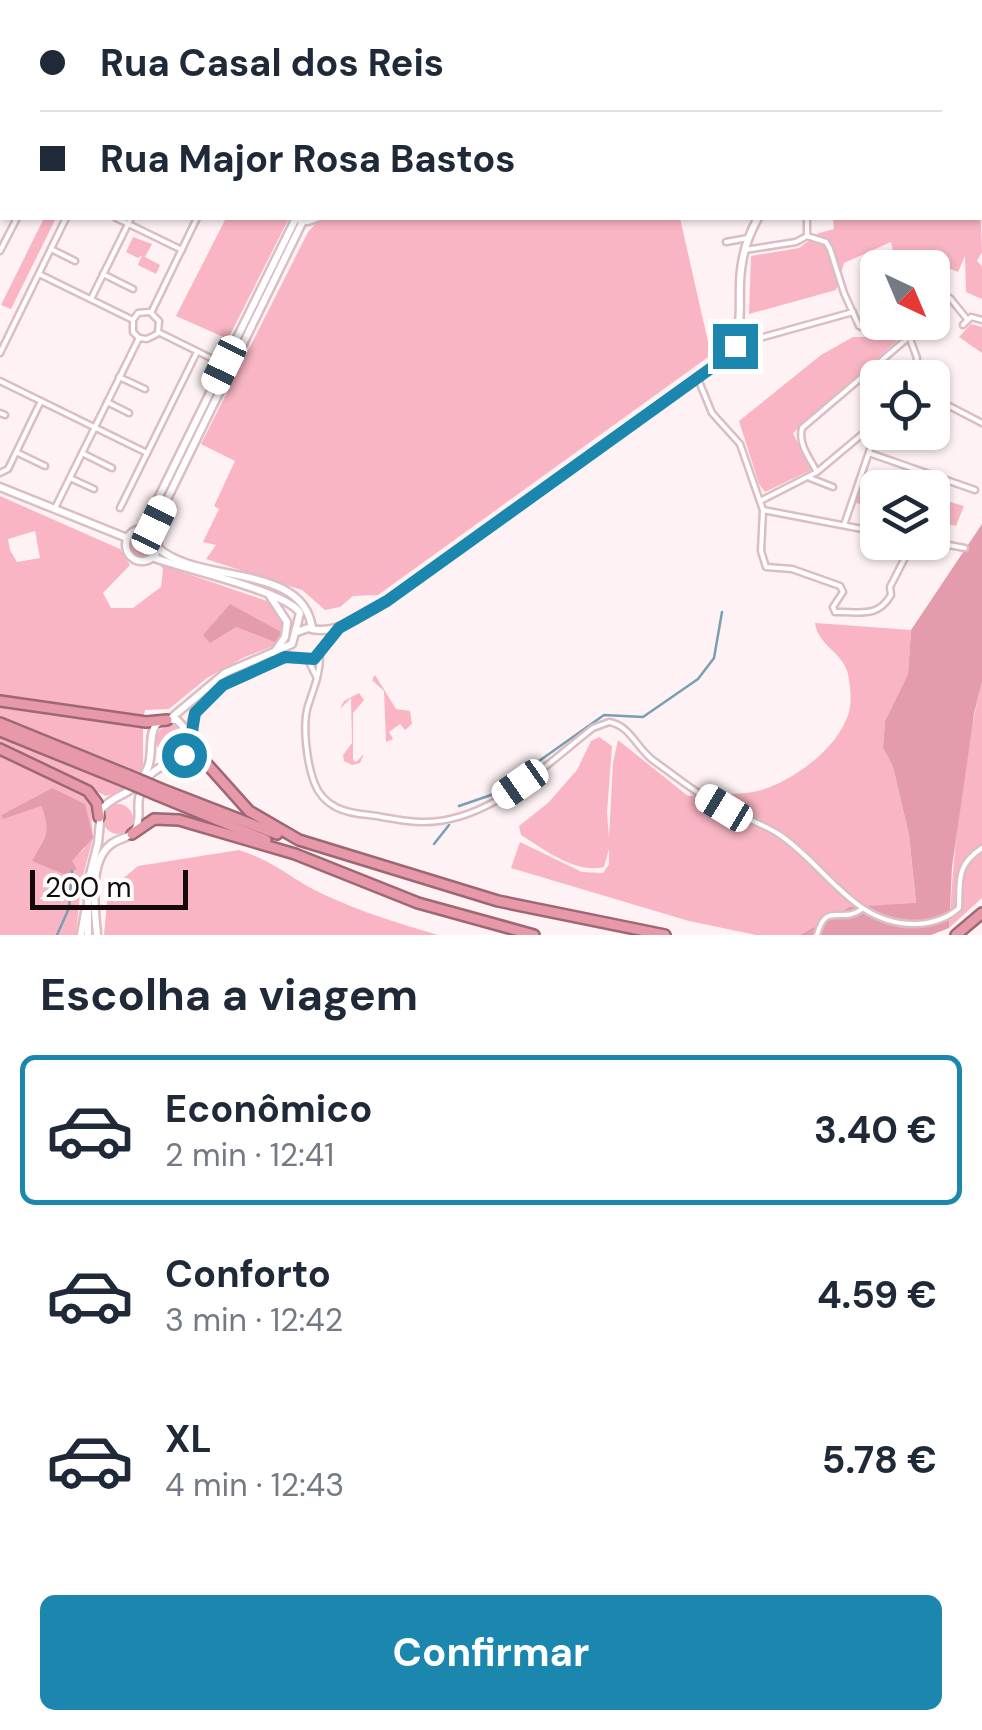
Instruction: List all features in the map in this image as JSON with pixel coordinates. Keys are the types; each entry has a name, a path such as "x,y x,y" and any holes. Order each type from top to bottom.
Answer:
{"highway":[{"path":"0,701 146,722 169,720"},
{"path":"0,723 395,896 534,935"},
{"path":"0,731 126,778"},
{"path":"190,736 198,754 249,811 299,840"},
{"path":"0,749 88,792 97,803 99,819"},
{"path":"159,792 262,830 498,901 665,935"},
{"path":"128,836 154,819 172,818 295,854"},
{"path":"956,935 982,913"}],"main road":[{"path":"147,530 297,220"},
{"path":"147,530 298,220"},
{"path":"90,935 100,862 109,846 128,836 138,820 139,800 156,768 187,751 195,713 223,685 285,657 305,659 320,655 324,644 339,628 387,601 728,356 735,346 745,250 757,220"},
{"path":"0,487 127,538"},
{"path":"147,530 134,531 127,538 126,549 132,558 142,561 152,557 158,548"},
{"path":"147,530 158,548 175,558 284,588 308,612 324,644"},
{"path":"90,935 88,882 99,839 99,819 104,806 130,793 144,774 154,728 169,720 224,672 292,644 301,616 298,608 265,592 152,557"},
{"path":"265,592 283,611 287,622 285,637 274,654"},
{"path":"296,632 339,628"},
{"path":"292,644 305,659"},
{"path":"169,720 183,724 190,736"},
{"path":"150,741 158,756 174,760"},
{"path":"115,800 131,804 138,820"},
{"path":"99,819 109,836 128,836"}],"street":[{"path":"0,251 16,220"},
{"path":"0,353 65,220"},
{"path":"90,300 129,220 182,250"},
{"path":"151,312 196,220"},
{"path":"807,220 808,236"},
{"path":"745,250 796,242 808,236 826,242 860,327"},
{"path":"726,242 748,238"},
{"path":"51,249 75,260"},
{"path":"38,274 132,320"},
{"path":"103,274 133,289"},
{"path":"950,298 965,322 982,320"},
{"path":"151,312 159,321 158,332 147,340 138,338 132,320 138,313 151,312"},
{"path":"735,346 853,312"},
{"path":"158,332 224,365"},
{"path":"55,508 138,338"},
{"path":"818,472 802,446 802,428 905,340"},
{"path":"120,508 197,352"},
{"path":"120,376 145,389"},
{"path":"698,378 712,412 740,444 764,510 761,551 766,567 792,569 840,586 843,592 834,612 874,614 891,595 890,587 904,560"},
{"path":"0,381 147,454"},
{"path":"0,473 7,470 41,401"},
{"path":"107,402 129,413"},
{"path":"950,406 982,423"},
{"path":"760,501 818,472 860,438"},
{"path":"844,524 870,450"},
{"path":"16,452 45,466"},
{"path":"82,453 112,468"},
{"path":"869,453 975,490"},
{"path":"808,477 834,487"},
{"path":"70,478 94,488"},
{"path":"764,510 860,528"},
{"path":"950,545 966,548"},
{"path":"320,655 317,683 306,710 312,779 331,805 348,813 422,822 472,813 494,802 593,728 616,723 626,728 644,753 693,790 782,836 862,909 880,920 902,925 928,924 948,917 959,908 958,882 966,860 982,848"},
{"path":"305,659 317,674 317,683"},
{"path":"817,935 826,916 849,916 862,909"}],"shaded area":[{"path":"43,220 55,220 11,309 1,305"},
{"path":"225,220 288,220 228,339 176,316"},
{"path":"319,220 680,220 711,355 378,595 353,596 340,607 325,610 302,590 206,559 216,545 203,542 235,461 201,444 308,232"},
{"path":"833,220 981,220 982,252 977,261 982,266 982,299 966,292 965,256 958,272 950,269 950,250 893,250 891,242 873,250 860,250 860,256 844,263 836,290 749,314 751,256 799,248 819,233 834,229"},
{"path":"133,237 152,244 145,257 160,265 156,274 138,265 142,255 138,258 126,252"},
{"path":"971,324 982,327 982,353 959,337"},
{"path":"853,337 898,340 875,360 860,360 860,373 793,433 811,470 765,492 739,421 821,355"},
{"path":"0,496 120,549 130,565 103,593 111,608 133,608 161,587 163,569 159,564 273,603 283,619 283,633 236,627 279,644 207,678 169,709 145,710 143,718 0,697","holes":["35,531 40,558 17,562 8,539"]},
{"path":"950,502 964,506 956,526 950,525"},
{"path":"982,524 982,682 952,867 949,928 931,935 800,935 849,907 916,903 909,835 893,767 883,747 885,721 908,674 911,630"},
{"path":"141,533 150,536 150,554 141,557 132,554 129,545 132,536"},
{"path":"230,604 283,633 279,644 236,627 210,643 203,635"},
{"path":"815,623 911,630 908,674 885,721 883,746 893,767 909,835 916,904 849,907 800,935 756,935 689,921 511,868 520,842 582,872 603,873 609,864 609,849 604,867 582,867 560,859 521,835 519,826 548,803 577,770 591,741 599,737 612,746 609,838 618,740 688,796 758,791 785,780 812,762 844,725 851,698 845,666 821,638"},
{"path":"375,675 396,709 410,711 412,724 405,730 400,724 389,732 393,739 386,742 384,691 372,680"},
{"path":"982,682 982,898 949,928 960,804"},
{"path":"359,693 364,700 353,713 353,760 356,762 364,754 360,763 352,765 344,761 343,755 352,743 351,698 340,709 344,701"},
{"path":"0,705 143,727 143,766 140,772 0,716"},
{"path":"171,725 182,729 186,740 182,751 171,755 160,751 156,740 160,729"},
{"path":"0,737 127,789 106,796 0,745"},
{"path":"0,754 90,800 93,838 81,883 76,935 0,935","holes":["52,788 85,848 71,861 48,833 41,806 1,815"]},
{"path":"52,788 85,804 93,838 72,861 77,869 66,875 32,861 46,835 41,806 3,819 1,815"},
{"path":"118,804 129,808 133,819 129,830 118,834 107,830 103,819 107,808"},
{"path":"239,850 339,901 438,935 104,935 108,891 138,866"}],"waterway":[{"path":"459,806 491,795 604,715 643,717 698,679 714,658 722,612"},
{"path":"434,844 449,825"},
{"path":"57,935 69,908 72,871"}],"route":[{"path":"184,755 190,744 195,713 223,685 285,657 314,659 339,628 387,601 728,356 735,346"}]}
